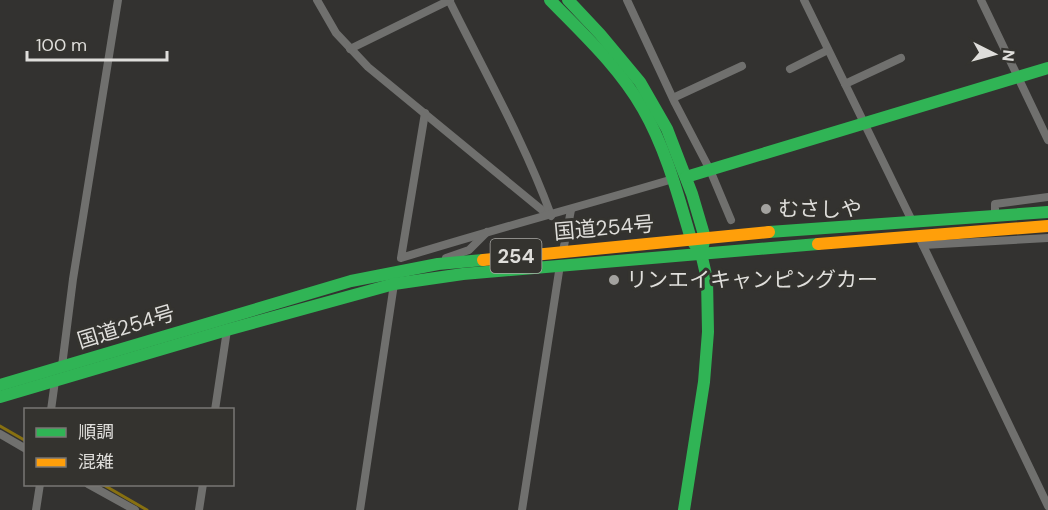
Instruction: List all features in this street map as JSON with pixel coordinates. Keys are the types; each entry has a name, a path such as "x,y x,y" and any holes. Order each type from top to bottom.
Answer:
{"main road":[{"path":"550,0 606,58 642,108 679,178 705,238 701,253"},
{"path":"568,0 640,82 667,129 691,239 701,253 707,279 708,332 704,382 684,510"},
{"path":"679,178 1048,68"},
{"name":"国道254号","path":"0,385 351,281 438,264 691,239 1048,212"},
{"name":"国道254号","path":"0,397 227,330 394,284 463,274 560,265 701,253 921,241 1048,226"}],"street":[{"path":"62,366 73,279 118,0"},
{"path":"317,0 336,33 368,67 551,216"},
{"path":"350,49 449,0 521,144 551,216"},
{"path":"627,0 710,170 731,220"},
{"path":"804,0 1048,504"},
{"path":"981,0 1048,140"},
{"path":"790,69 828,50"},
{"path":"845,84 901,58"},
{"path":"673,98 742,66"},
{"path":"425,113 400,258 487,231 551,216 679,178"},
{"path":"995,216 995,204 1048,197"},
{"path":"563,251 571,210"},
{"path":"438,264 443,259 470,250 487,231"},
{"path":"921,241 1048,238"},
{"path":"522,510 560,265"},
{"path":"360,510 394,284"},
{"path":"215,408 227,330"},
{"path":"51,408 55,381"},
{"path":"0,434 24,448"},
{"path":"36,510 40,486"},
{"path":"92,486 135,510"},
{"path":"199,510 203,486"}],"waterway":[{"path":"0,426 24,440"},
{"path":"105,486 147,510"}],"traffic: fast":[{"path":"550,0 612,65 643,109 665,156 691,239 695,245"},
{"path":"568,0 640,82 667,129 692,194 705,238 701,253 707,279 708,332 704,382 684,510"},
{"path":"686,177 1048,68"},
{"path":"769,232 1048,212"},
{"path":"0,397 227,330 394,284 463,274 818,244"},
{"path":"0,385 351,281 438,264 483,260"}],"traffic: slow":[{"path":"818,244 1048,226"},
{"path":"483,260 769,232"}],"place":[{"name":"むさしや","path":"766,209"},
{"name":"リンエイキャンピングカー","path":"614,280"}]}
